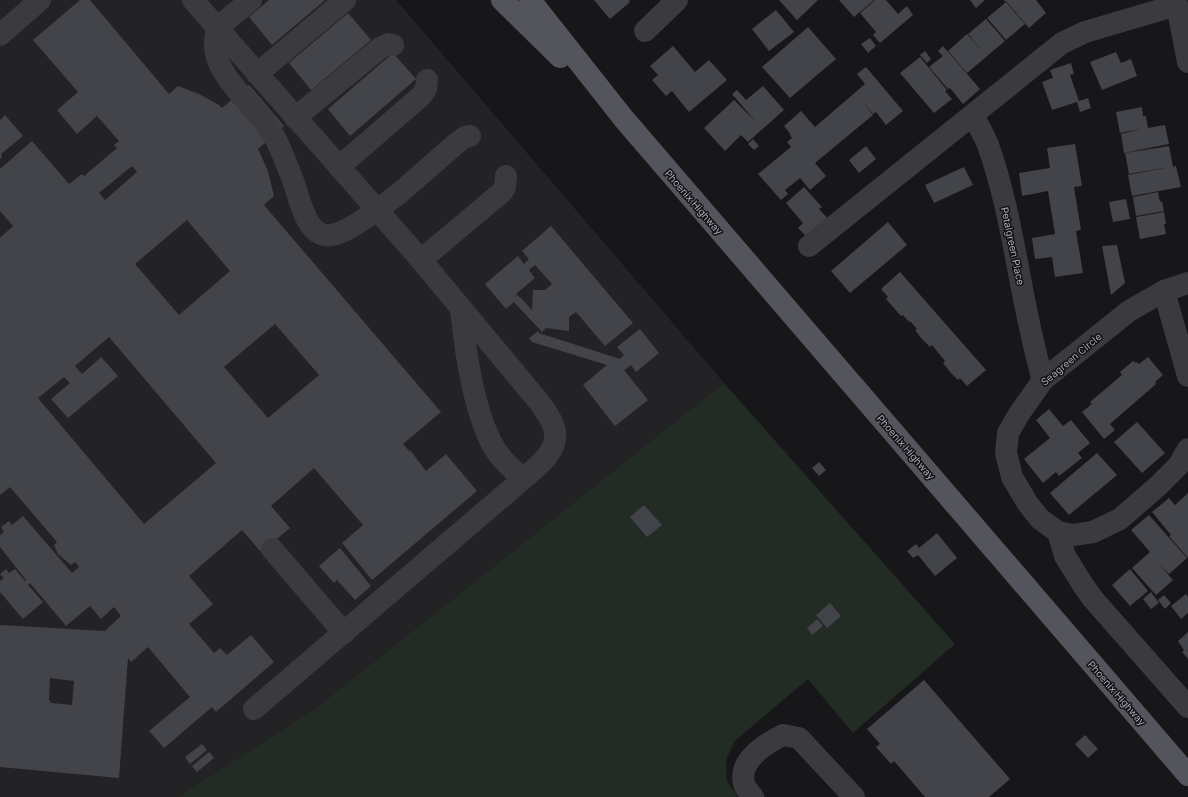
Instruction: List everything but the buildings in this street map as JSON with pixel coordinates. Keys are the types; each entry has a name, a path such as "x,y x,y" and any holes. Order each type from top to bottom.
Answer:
{"main road":[{"name":"Phoenix Highway","path":"502,0 624,119"},
{"name":"Phoenix Highway","path":"530,0 624,119 1188,775"}],"street":[{"path":"0,35 40,0"},
{"path":"193,0 421,260 540,403 550,420 555,434 554,446 545,459 524,479 254,709"},
{"path":"251,0 217,28 214,46 217,58 233,84 270,128 278,142 303,214 311,226 322,234 330,236 345,231 377,211 457,143 465,137 470,136"},
{"path":"257,74 345,0"},
{"path":"645,31 677,0"},
{"path":"809,246 1062,43 1085,32 1177,2 1188,62"},
{"path":"295,118 380,48 388,44 393,45"},
{"path":"339,167 421,96 426,89 427,80"},
{"name":"Petalgreen Place","path":"973,115 988,144 999,180 1010,225 1035,352 1043,380"},
{"path":"421,260 502,192 505,187 506,176"},
{"name":"Seagreen Circle","path":"1188,284 1164,291 1129,311 1043,380 1019,414 1008,433 1006,453 1012,477 1028,504 1040,519 1058,532 1073,535 1093,532 1120,519 1158,486 1179,464 1188,449"},
{"path":"1164,291 1188,376"},
{"path":"461,308 466,354 480,415 490,441 499,455 510,468 524,479"},
{"path":"1058,532 1065,556 1093,599 1188,707"},
{"path":"272,549 344,632"},
{"path":"753,797 744,785 743,771 760,749 783,735 799,738 854,797"}],"shaded area":[{"path":"0,0 396,0 724,383 312,711 177,797 0,797"},
{"path":"724,383 955,644 853,733 808,679 735,741 726,760 727,781 738,797 177,797 312,711"}]}
